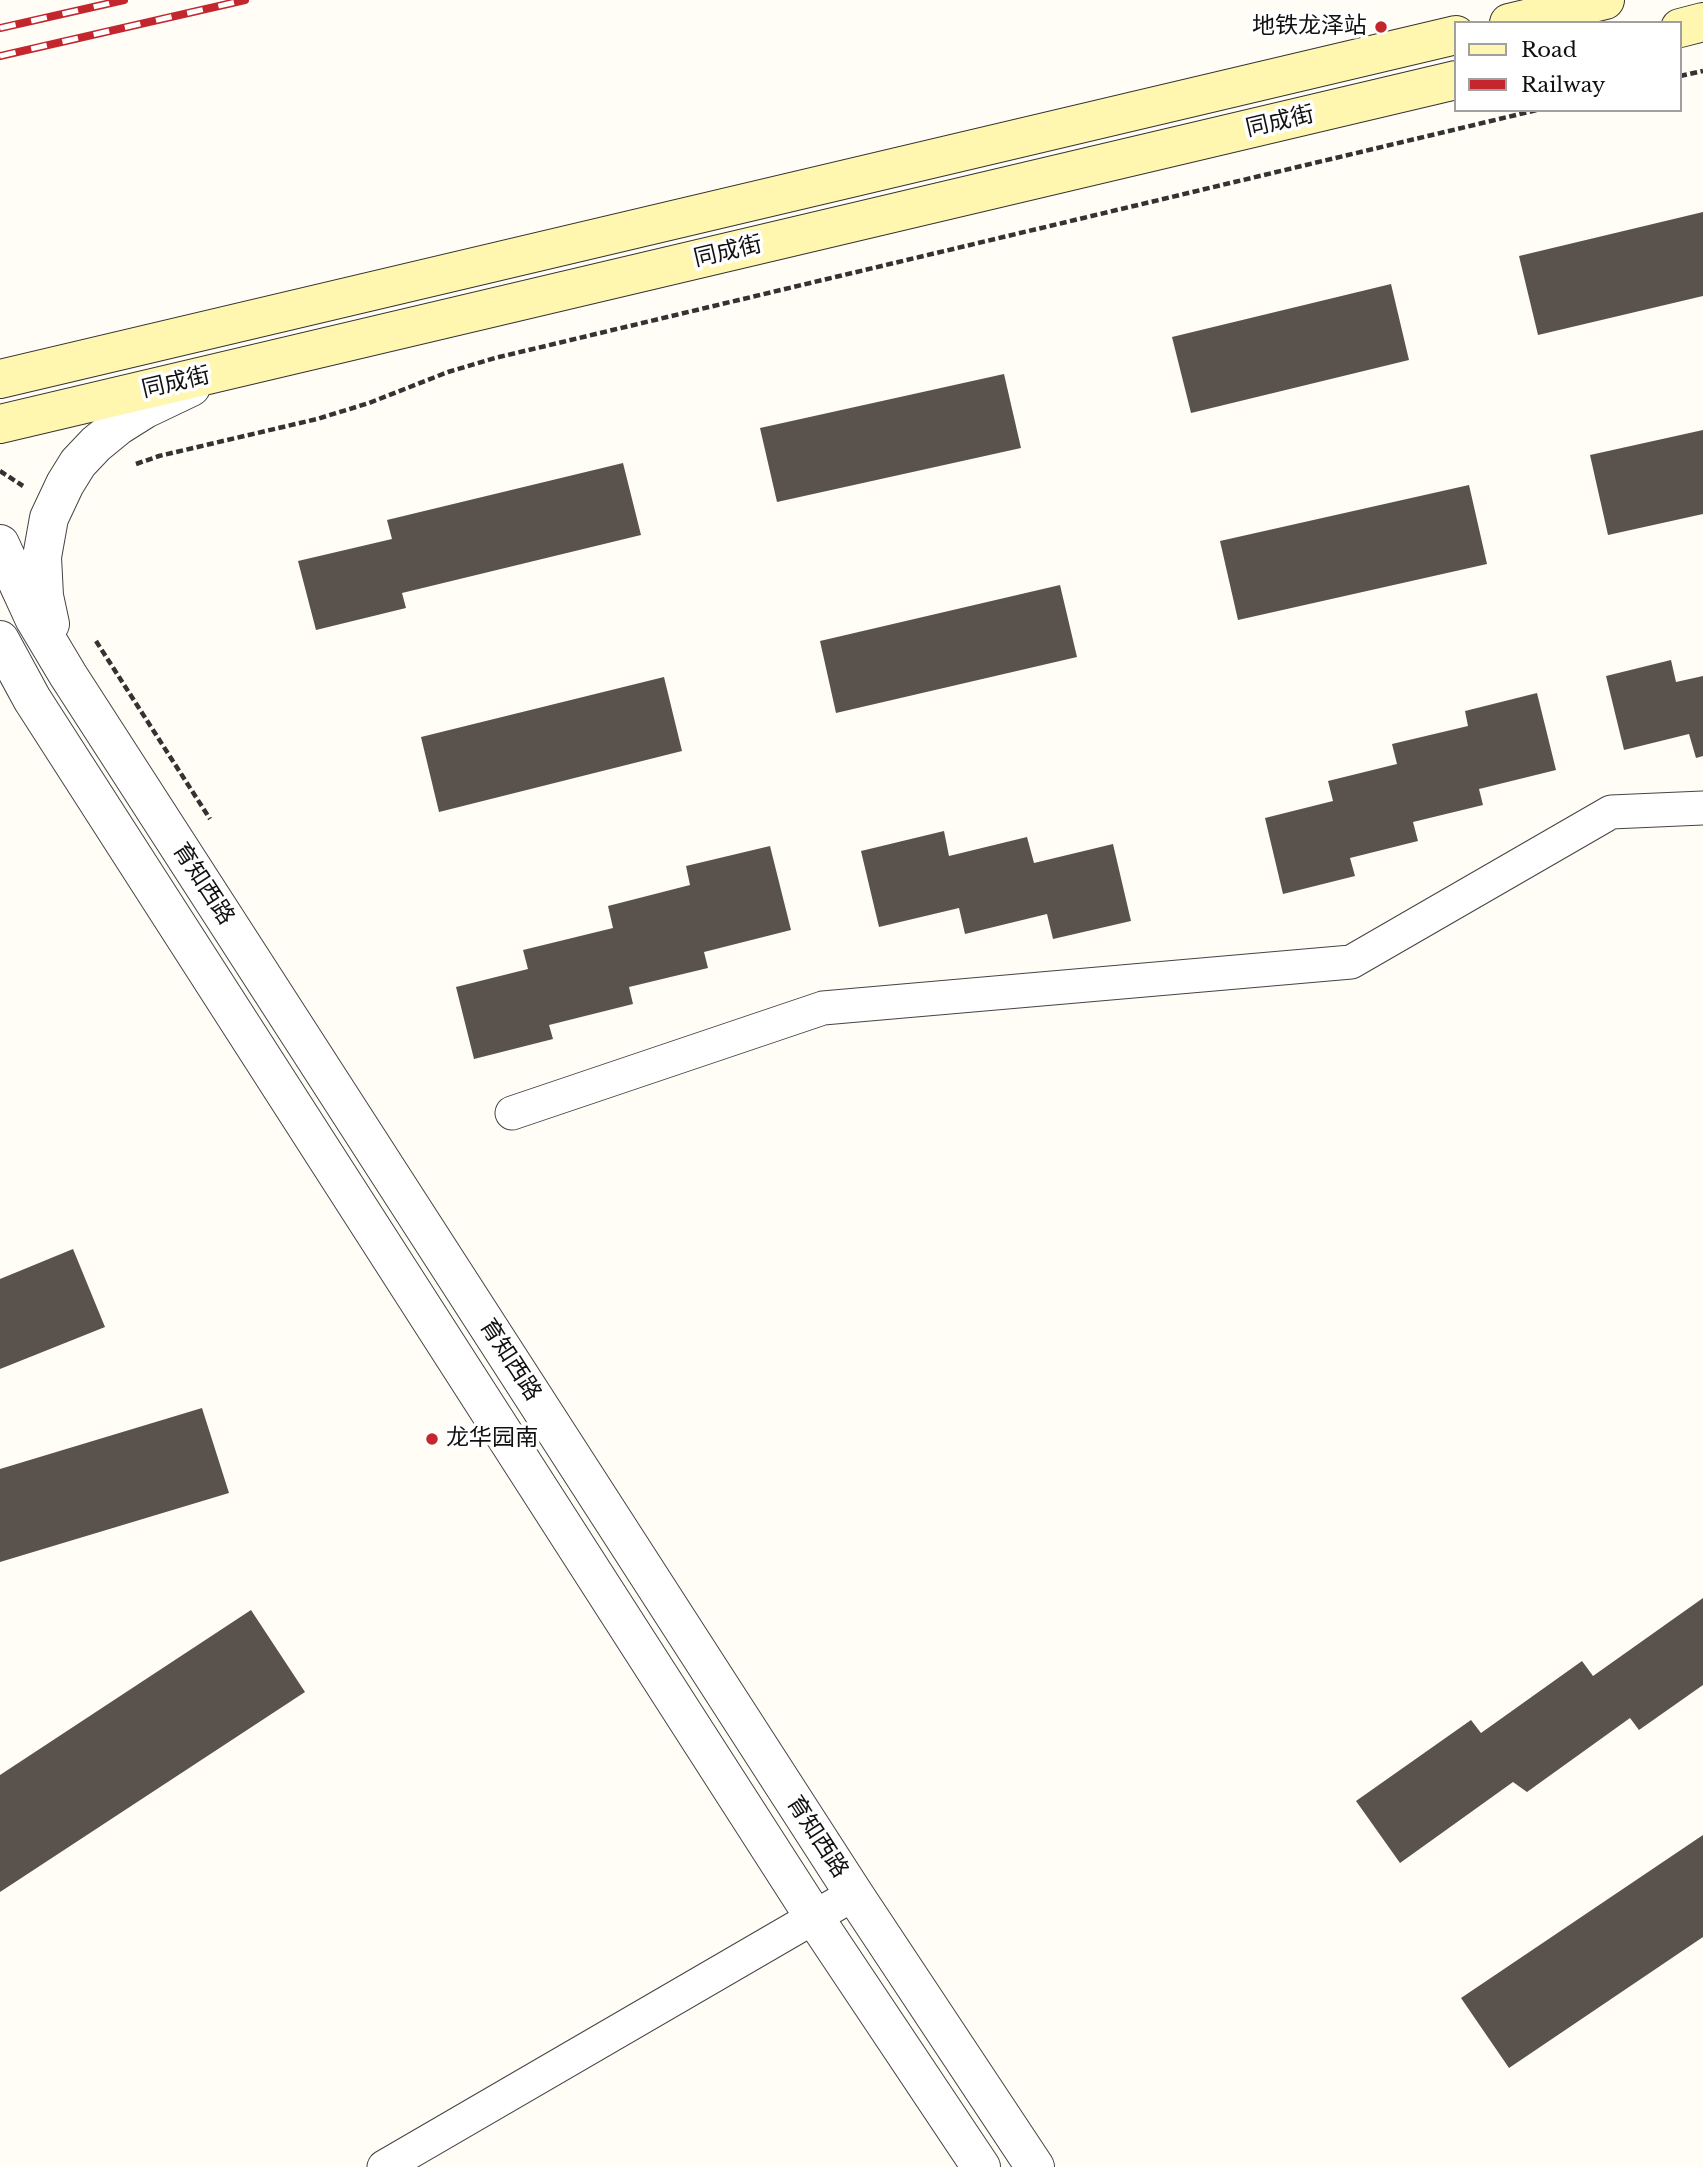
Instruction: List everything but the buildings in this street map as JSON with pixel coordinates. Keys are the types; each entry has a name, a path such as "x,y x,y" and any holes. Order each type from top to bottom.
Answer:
{"main road":[{"path":"1517,21 1605,0"},
{"path":"1682,27 1703,22"},
{"name":"同成街","path":"0,379 1454,35"},
{"name":"同成街","path":"0,424 1454,80"}],"street":[{"path":"68,675 49,618 42,557 44,538 54,506 78,463 118,426 174,394 299,354"},
{"name":"育知西路","path":"0,544 34,618 68,675 854,1894 1035,2167"},
{"name":"育知西路","path":"0,640 32,699 814,1917 981,2167"},
{"path":"0,650 32,699"},
{"path":"512,1113 823,1008 1351,962 1611,812 1703,808"},
{"path":"384,2167 854,1894"}],"path":[{"path":"1682,76 1703,71"},
{"path":"127,468 159,456 317,419 495,358 1529,112"},
{"path":"95,639 213,824"}],"railway":[{"path":"0,28 124,0"},
{"path":"0,56 245,0"}],"place":[{"name":"地铁龙泽站","path":"1381,27"},
{"name":"龙华园南","path":"432,1439"}]}
